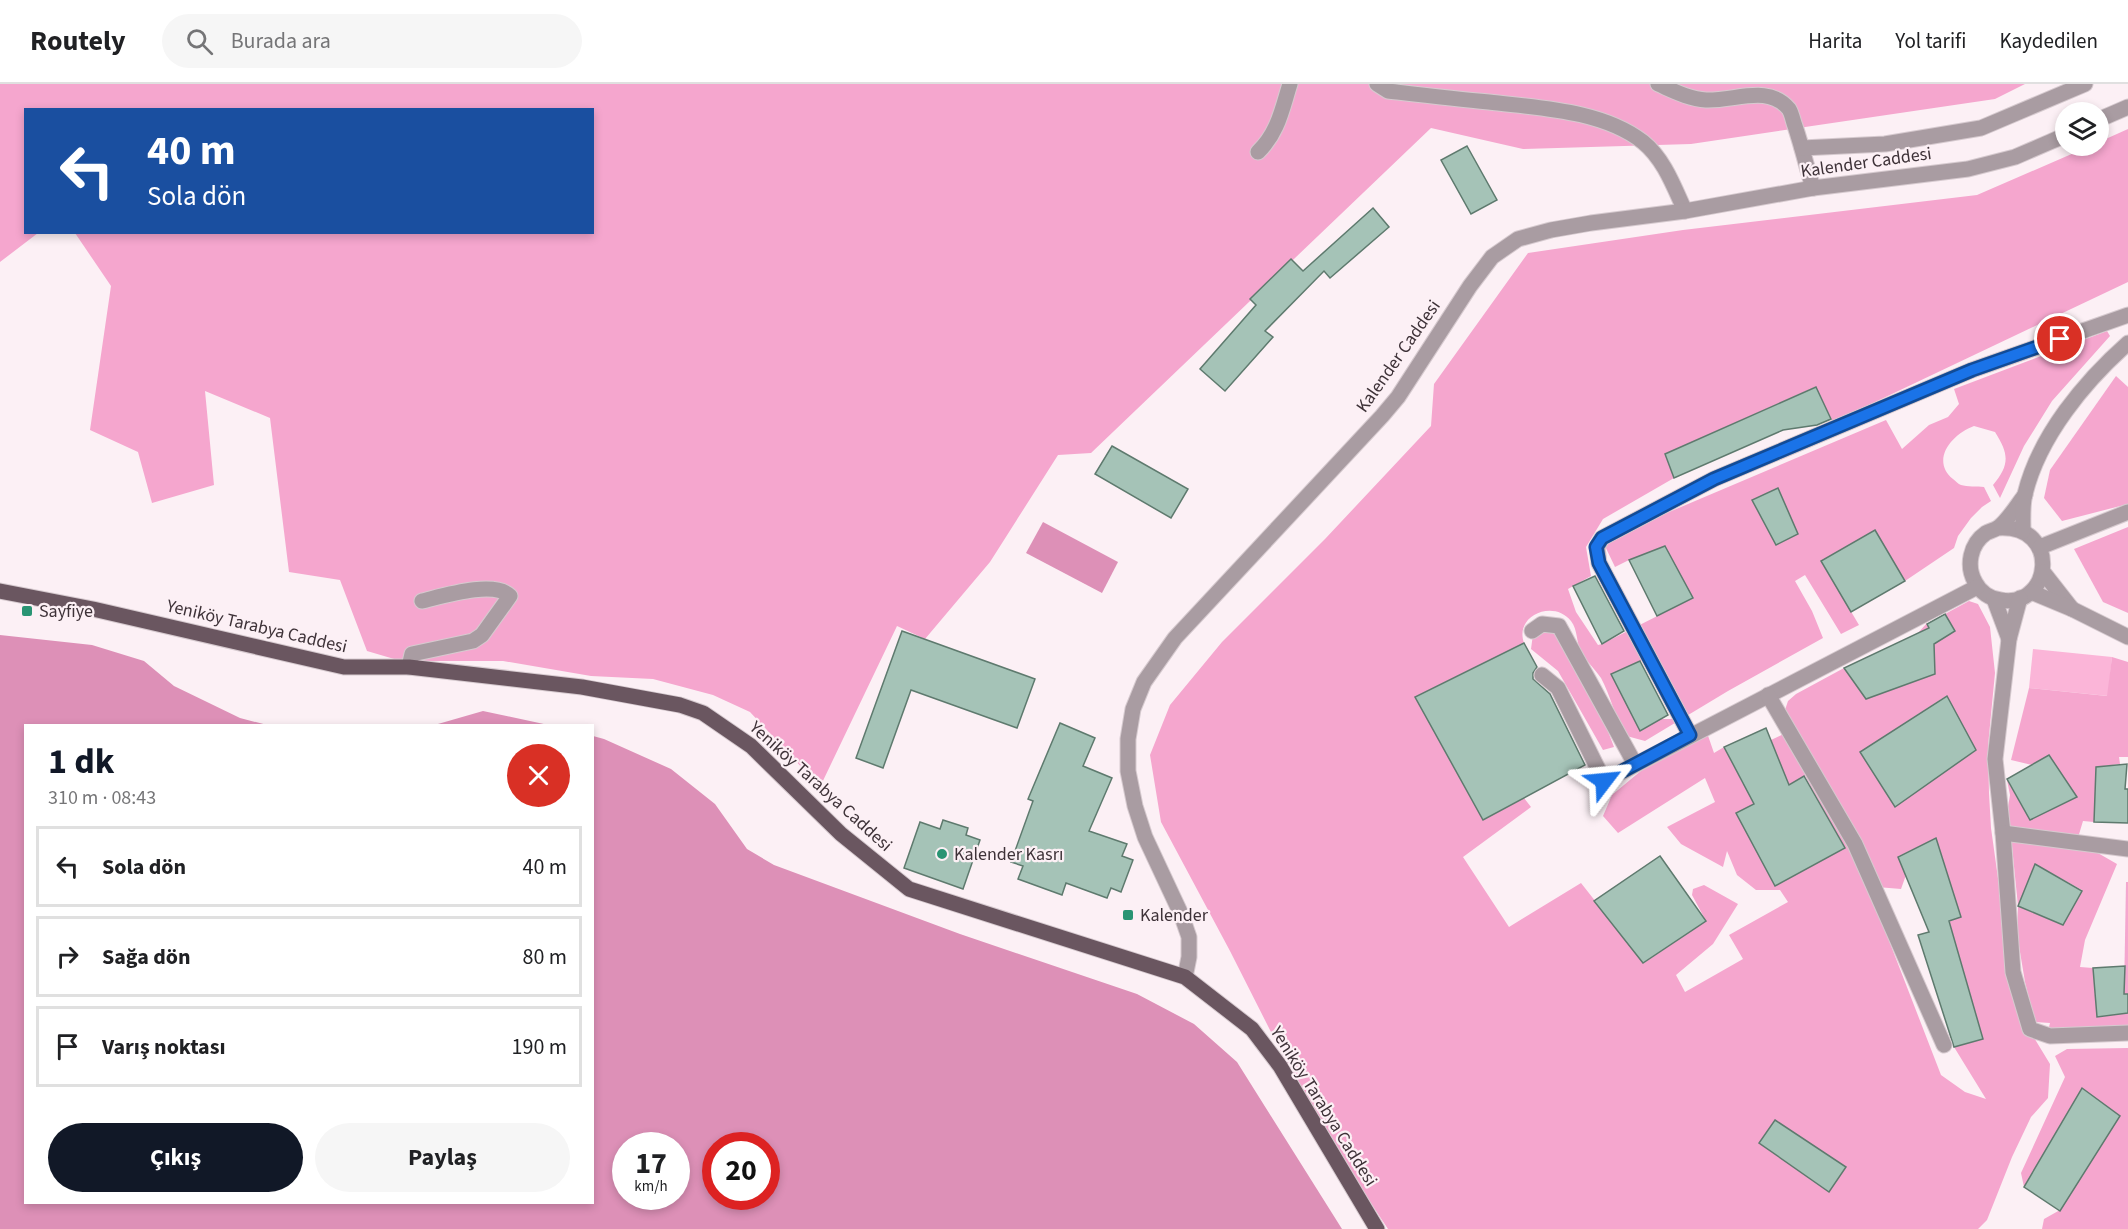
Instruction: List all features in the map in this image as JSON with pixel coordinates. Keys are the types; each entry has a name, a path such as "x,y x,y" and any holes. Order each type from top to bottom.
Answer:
{"main road":[{"name":"Yeniköy Tarabya Caddesi","path":"0,591 93,609 344,668 409,667 582,687 680,705 703,713 750,746 841,834 909,889 1185,977 1252,1029 1280,1066 1377,1229"}],"street":[{"path":"1258,152 1273,135 1290,84"},
{"path":"1377,84 1388,91 1538,108 1597,120 1644,142 1667,171 1686,211"},
{"path":"1658,84 1689,98 1705,100 1758,89 1776,94 1789,109 1813,188"},
{"path":"1802,148 1885,144 1981,128 2085,84"},
{"path":"2109,115 2128,107"},
{"name":"Kalender Caddesi","path":"1185,977 1189,957 1189,937 1181,914 1145,837 1135,806 1128,771 1128,739 1132,709 1144,682 1175,638 1398,397 1470,286 1492,257 1518,239 1551,230 1686,211 1813,188 1968,169 1994,164 2055,139"},
{"path":"1690,735 1599,563 1596,547 1602,538 1714,479 1972,370 2128,315"},
{"path":"2023,531 2025,495 2039,457 2062,417 2087,384 2128,343"},
{"path":"1998,528 2025,495"},
{"path":"2040,548 2128,512"},
{"path":"2011,527 2023,531 2033,538 2040,548 2043,572 2038,583 2025,595 2011,601 1994,599 1977,587 1970,570 1972,552 1978,541 1987,533 1998,528 2011,527"},
{"path":"2043,572 2072,609"},
{"path":"1542,675 1558,688 1604,781 1977,587"},
{"path":"409,667 412,654 473,641 482,636 510,596 500,589 477,590 422,600"},
{"path":"2025,595 2072,609 2128,637"},
{"path":"2025,595 2009,639 1995,759 2013,972 2030,1029 2050,1036 2128,1033"},
{"path":"1994,599 2009,639"},
{"path":"1532,631 1542,624 1559,626 1635,764"},
{"path":"1768,695 1855,844 1944,1045"},
{"path":"2003,833 2128,849"}],"shaded area":[{"path":"0,84 2025,84 1995,99 1691,144 1523,149 1431,128 1091,453 1058,455 990,562 925,639 897,626 820,787 750,712 713,695 653,679 591,676 503,661 401,661 367,651 340,580 289,572 270,418 205,391 214,485 152,503 138,452 90,430 111,286 76,234 594,234 594,108 24,108 24,234 37,234 0,262"},
{"path":"2128,129 2128,282 1833,422 1815,387 1665,454 1674,478 1603,519 1586,547 1591,576 1568,589 1576,612 1598,645 1602,644 1693,598 1629,560 1615,567 1604,544 1622,532 1886,420 1902,449 1929,425 1948,417 1959,404 1954,389 2107,331 2110,336 2052,401 2024,446 2000,498 1993,485 1999,478 2006,459 1995,432 1974,426 1958,435 1947,448 1943,464 1946,472 1961,485 1984,487 1991,501 1971,518 1958,536 1954,548 1905,581 1875,530 1821,561 1859,625 1841,634 1805,575 1795,581 1812,611 1823,638 1645,741 1623,735 1601,678 1581,652 1571,621 1564,614 1555,611 1537,613 1530,618 1522,633 1524,643 1415,697 1483,820 1524,798 1531,807 1463,857 1509,927 1581,883 1644,963 1706,921 1692,895 1693,889 1704,885 1738,904 1713,944 1676,975 1685,992 1743,959 1729,935 1788,902 1780,890 1756,890 1737,875 1727,851 1723,867 1681,844 1667,827 1715,802 1705,778 1618,833 1603,816 1612,795 1666,750 1705,727 1714,753 1724,747 1743,784 1781,766 1771,740 1794,729 1785,710 1788,701 1796,694 1844,668 1866,699 1935,674 1935,654 1918,633 1927,623 1938,641 1955,631 1945,614 1969,601 1978,604 1990,627 1995,673 1988,746 1991,828 2013,986 2033,1036 2050,1064 2048,1098 2031,1117 1987,1220 1978,1229 1388,1229 1315,1119 1230,951 1161,822 1150,755 1170,705 1222,642 1325,539 1431,426 1434,384 1528,253 1683,230 1977,195 2067,156 2109,156 2109,138","holes":["1778,489 1798,534 1776,545 1752,500","1644,660 1682,719 1660,719 1640,731 1612,674","1946,696 1976,750 1895,807 1860,752","1805,776 1845,848 1775,886 1737,814","1936,838 1961,917 1950,921 1950,925 1983,1039 1954,1047 1986,1099 1965,1092 1941,1075 1876,907 1865,886 1901,889 1906,875 1899,856","1775,1121 1846,1167 1829,1191 1759,1143"]},
{"path":"2116,376 2128,387 2128,504 2062,521 2044,498 2050,470"},
{"path":"1043,522 1118,562 1102,593 1026,553"},
{"path":"2128,527 2128,613 2103,602 2074,549"},
{"path":"1551,620 1585,671 1614,747 1603,750 1558,671 1531,649 1534,627"},
{"path":"0,635 92,645 144,661 174,686 240,718 263,724 24,724 24,1204 594,1204 594,736 671,769 715,804 747,849 774,865 960,934 1137,994 1194,1024 1237,1062 1342,1229 0,1229"},
{"path":"2033,649 2112,657 2108,696 2029,688"},
{"path":"2112,657 2128,662 2128,757 2119,757 2120,764 2096,767 2094,822 2083,821 2077,841 2117,864 2085,940 2080,967 2093,968 2097,1016 2128,1013 2128,1030 2047,1035 2050,1023 2035,1022 2017,934 2018,906 2007,780 2030,820 2076,797 2049,755 2032,765 2011,760 2029,688 2107,696","holes":["2035,864 2082,890 2062,925 2018,906"]},
{"path":"483,711 544,724 438,724"},
{"path":"2126,882 2128,882 2128,994 2124,994"},
{"path":"2128,1048 2128,1229 2042,1229 2044,1219 2060,1210 2119,1116 2082,1088 2024,1187 2021,1173 2065,1077 2055,1056 2067,1049"}],"building":[{"path":"1467,146 1497,200 1471,214 1441,160"},
{"path":"1373,208 1389,227 1330,278 1324,271 1265,331 1273,337 1225,391 1200,369 1256,305 1250,299 1291,259 1303,271"},
{"path":"1816,387 1831,419 1817,425 1783,430 1674,478 1665,454"},
{"path":"1112,446 1188,489 1171,518 1095,474"},
{"path":"1778,488 1798,534 1776,545 1752,500"},
{"path":"1875,530 1905,581 1851,612 1821,561"},
{"path":"1665,546 1693,598 1657,616 1629,560"},
{"path":"1595,576 1624,631 1602,644 1573,586"},
{"path":"1945,614 1955,631 1934,644 1935,674 1866,699 1844,668 1929,628 1927,624"},
{"path":"902,631 1035,679 1017,728 911,690 883,768 856,758"},
{"path":"1524,643 1537,667 1533,673 1533,679 1550,694 1585,765 1483,820 1415,697"},
{"path":"1640,661 1668,715 1640,731 1611,674"},
{"path":"1947,696 1976,750 1895,807 1860,752"},
{"path":"1060,723 1095,738 1083,766 1112,778 1089,831 1127,844 1122,856 1133,860 1121,892 1111,888 1107,898 1066,883 1062,895 1018,879 1023,866 1011,862 1033,801 1028,799"},
{"path":"1766,728 1789,785 1804,776 1845,848 1775,886 1736,813 1754,804 1724,747"},
{"path":"2049,755 2077,797 2030,820 2007,779"},
{"path":"2127,764 2125,789 2128,789 2128,823 2094,822 2096,767"},
{"name":"Kalender Kasrı","path":"943,820 968,828 966,835 980,840 963,889 904,868 920,822 940,829"},
{"path":"1936,838 1961,917 1949,921 1983,1039 1954,1047 1918,935 1929,932 1898,857"},
{"path":"1660,856 1706,921 1643,963 1594,901"},
{"path":"2035,864 2082,891 2063,925 2018,906"},
{"path":"2125,966 2124,994 2128,994 2128,1013 2097,1017 2093,968"},
{"path":"2082,1088 2120,1116 2060,1211 2024,1187"},
{"path":"1775,1120 1846,1167 1829,1192 1759,1143"}],"place":[{"name":"Sayfiye","path":"27,611"},
{"name":"Kalender Kasrı","path":"942,854"},
{"name":"Kalender","path":"1128,915"}],"route":[{"path":"1604,781 1690,735 1599,563 1596,547 1602,538 1714,479 1972,370 2060,339"}]}
